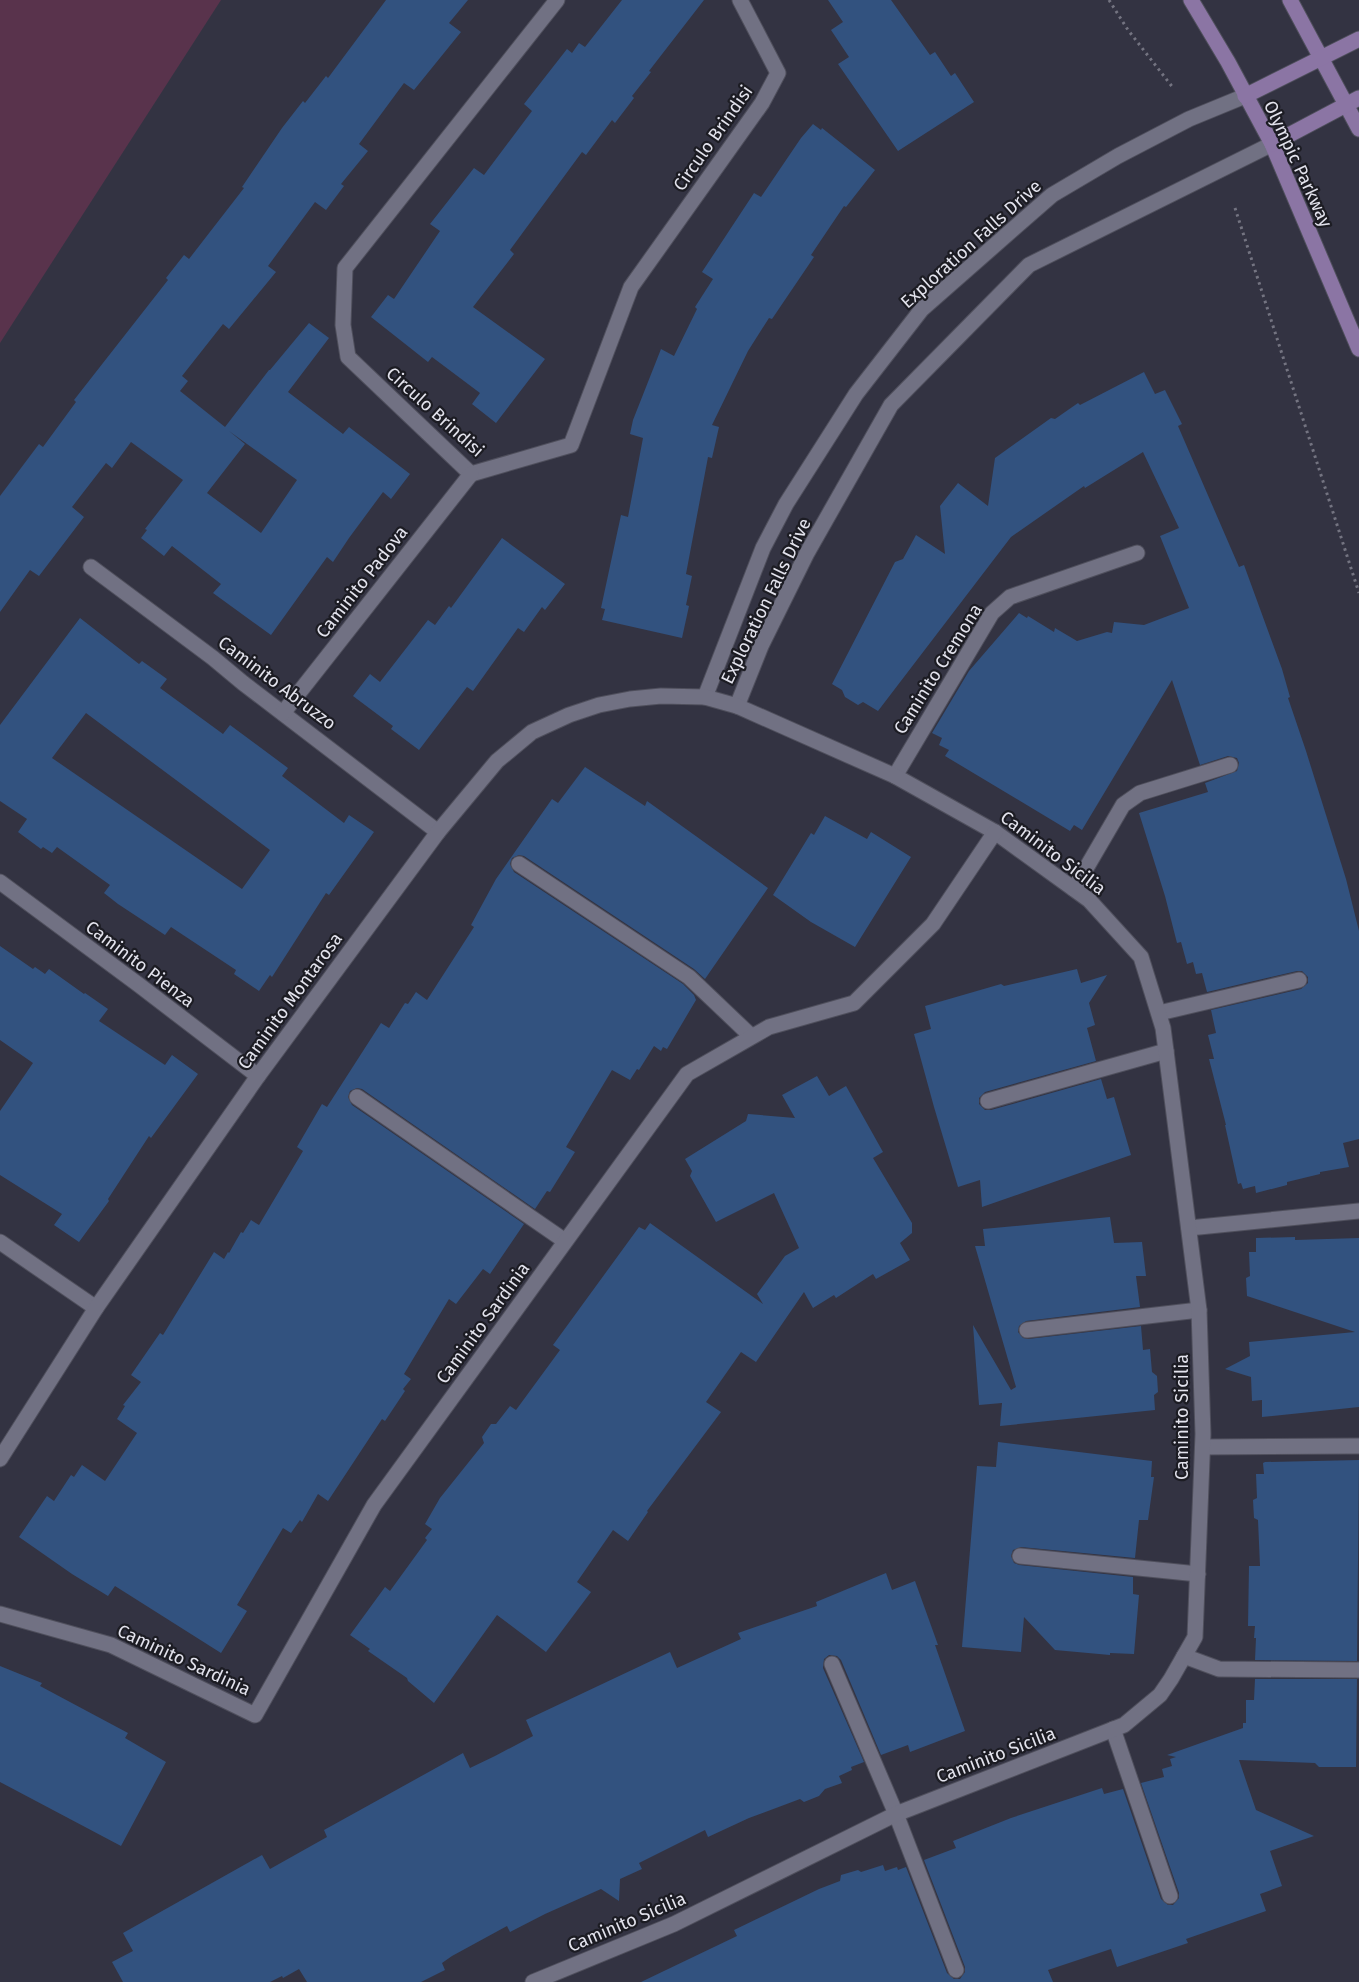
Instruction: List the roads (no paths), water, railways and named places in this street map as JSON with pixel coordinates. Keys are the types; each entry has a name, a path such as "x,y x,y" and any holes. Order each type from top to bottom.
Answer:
{"main road":[{"name":"Olympic Parkway","path":"1191,0 1228,62 1272,144 1359,349"},
{"path":"1290,0 1322,58 1353,101 1359,129"},
{"name":"Exploration Falls Drive","path":"1245,96 1359,39"},
{"name":"Exploration Falls Drive","path":"1272,144 1353,101"}],"street":[{"name":"Circulo Brindisi","path":"557,0 345,268 343,325 348,357 471,474 571,445 631,288 762,103 778,73 740,0"},
{"name":"Exploration Falls Drive","path":"705,697 763,548 786,504 856,394 922,309 1052,195 1118,156 1189,119 1245,96"},
{"name":"Exploration Falls Drive","path":"737,706 761,646 807,553 891,405 1029,265 1272,144"},
{"name":"Caminito Padova","path":"283,713 471,474"},
{"name":"Caminito Cremona","path":"894,776 992,612 1010,597 1137,553"},
{"name":"Caminito Abruzzo","path":"91,567 438,832"},
{"name":"Caminito Montarosa","path":"0,1459 96,1308 258,1076 438,832 497,761 532,732 550,723 599,705 661,696 705,697"},
{"name":"Caminito Sicilia","path":"533,1982 674,1924 896,1814 1124,1725 1160,1695 1195,1637 1203,1447 1199,1310 1166,1051 1159,1013 1141,957 1089,900 995,832 894,776 737,706 705,697"},
{"path":"1074,889 1122,805 1140,793 1230,765"},
{"name":"Caminito Sardinia","path":"0,1614 111,1645 255,1715 374,1505 687,1074 769,1026 854,1003 933,924 995,832"},
{"path":"519,864 689,977 751,1036"},
{"name":"Caminito Pienza","path":"0,882 258,1076"},
{"path":"1159,1013 1299,980"},
{"path":"988,1101 1166,1051"},
{"path":"357,1097 566,1241"},
{"path":"1188,1228 1359,1211"},
{"path":"0,1242 96,1308"},
{"path":"1027,1330 1199,1310"},
{"path":"1203,1447 1359,1446"},
{"path":"1020,1556 1198,1574"},
{"path":"1184,1656 1218,1669 1359,1670"},
{"path":"832,1664 896,1814 956,1970"},
{"path":"1113,1729 1170,1896"}]}
